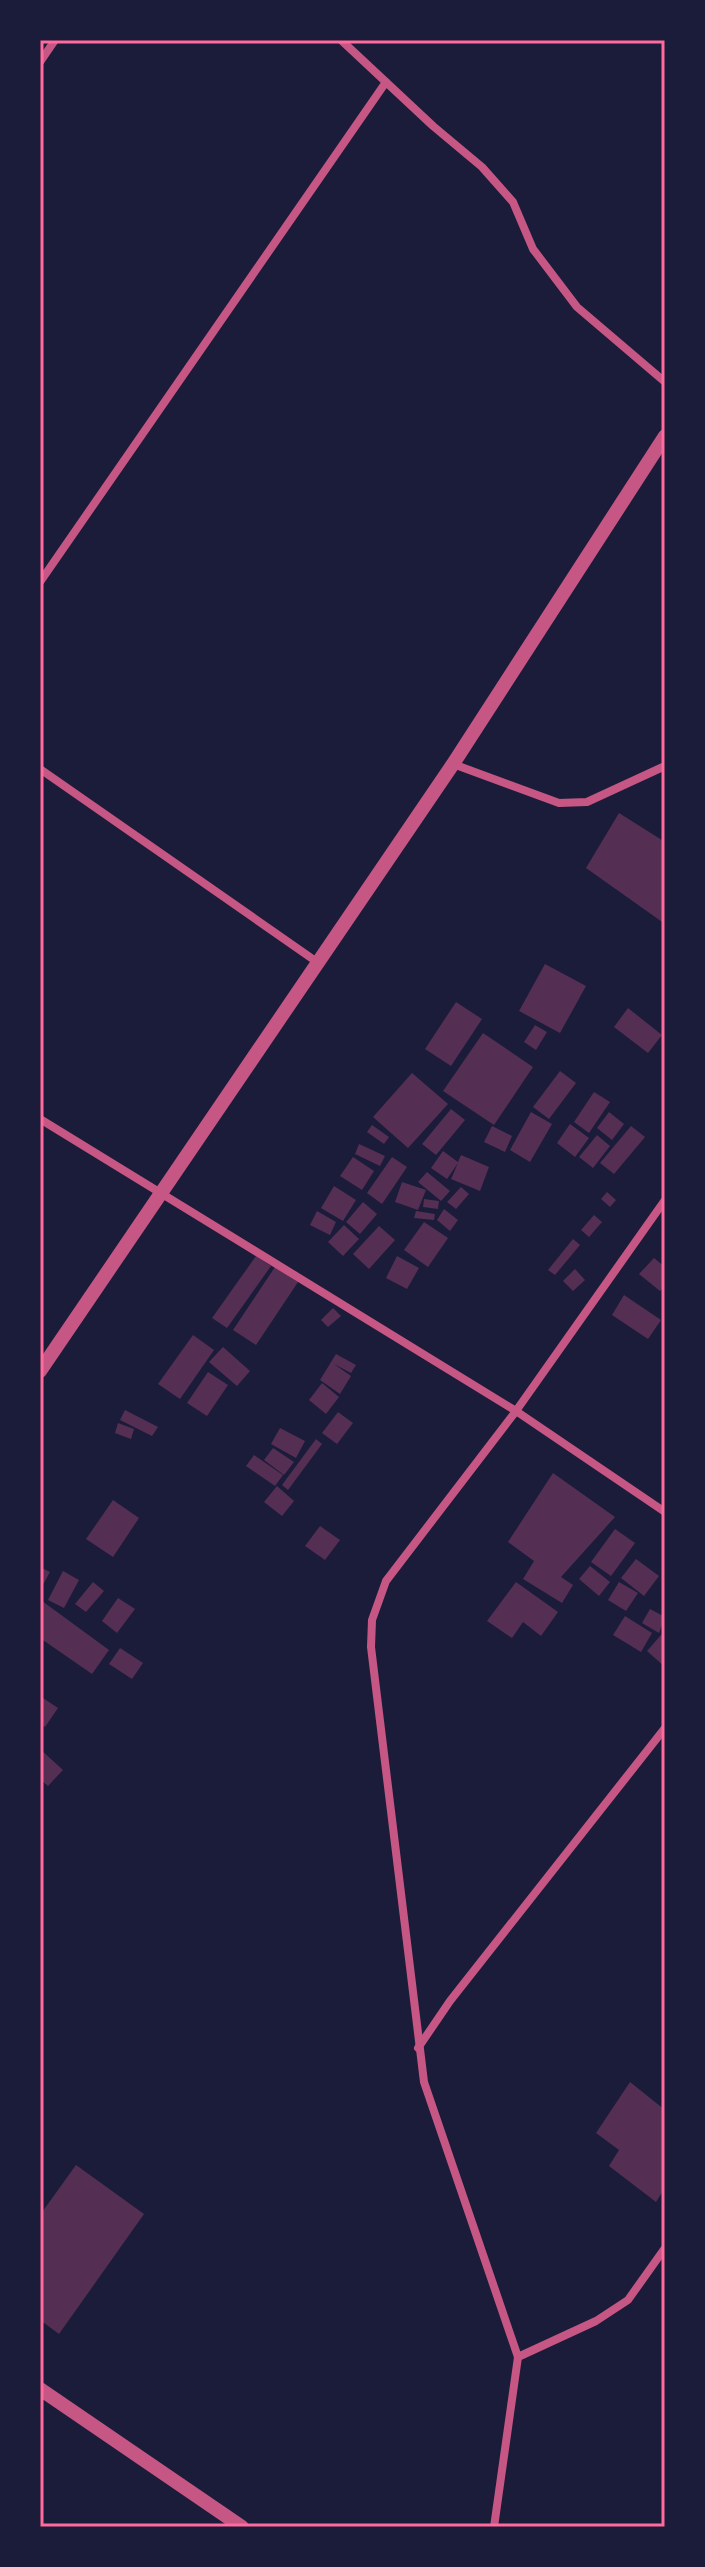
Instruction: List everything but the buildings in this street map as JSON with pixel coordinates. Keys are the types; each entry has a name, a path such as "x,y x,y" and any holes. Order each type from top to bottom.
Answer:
{"street":[{"path":"40,62 55,40"},
{"path":"341,40 482,167 513,202 533,249 577,307 665,382"},
{"path":"40,582 386,82"},
{"path":"40,1371 453,764 665,436"},
{"path":"453,764 559,803 587,802 665,766"},
{"path":"40,769 317,962"},
{"path":"40,1119 516,1411 665,1512"},
{"path":"494,2527 518,2357 424,2082 371,1647 372,1620 386,1581 516,1411 665,1200"},
{"path":"418,2048 450,2001 665,1728"},
{"path":"518,2357 596,2321 628,2300 665,2248"},
{"path":"40,2389 242,2527"}]}
